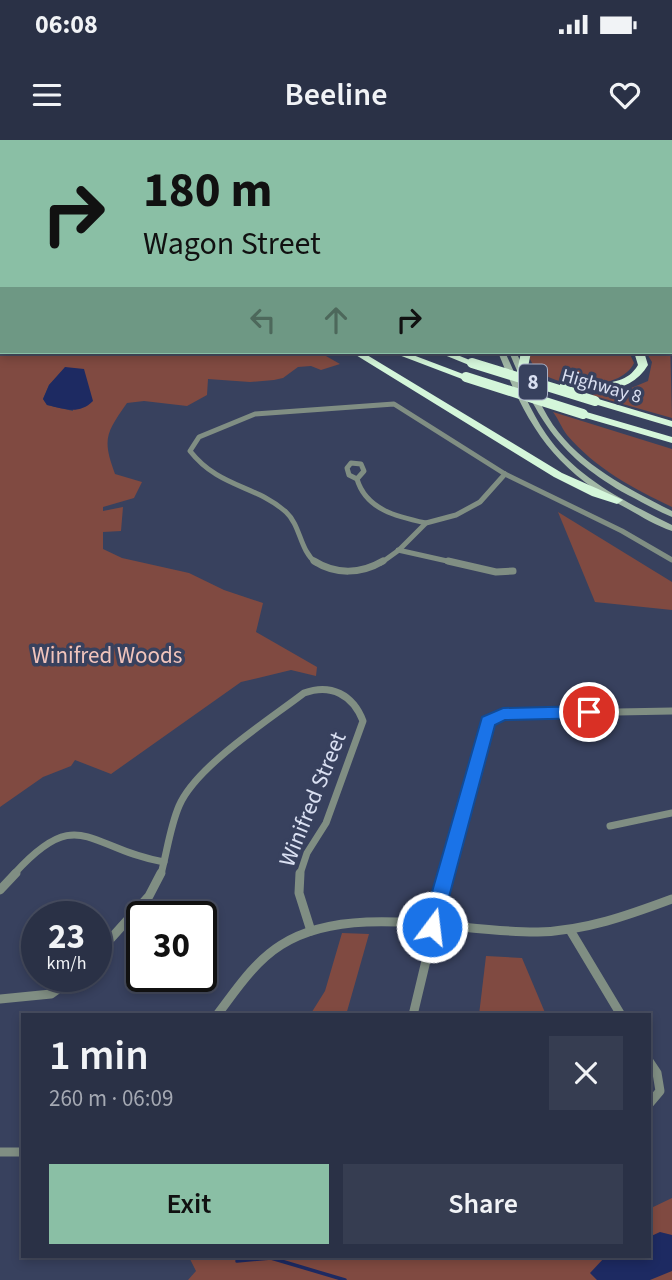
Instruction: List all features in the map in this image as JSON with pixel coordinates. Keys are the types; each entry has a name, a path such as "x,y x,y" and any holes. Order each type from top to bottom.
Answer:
{"highway":[{"path":"359,354 558,475 596,494 617,500"},
{"name":"Highway 8","path":"402,354 466,377 672,440"},
{"name":"Highway 8","path":"447,354 672,424"},
{"path":"522,372 526,354"},
{"path":"472,363 553,383 597,387 619,384 636,376 642,365 639,354"}],"main road":[{"path":"501,354 530,412 552,447 586,479 617,500 672,528"},
{"path":"513,354 543,415 573,453 609,481 672,514"}],"street":[{"path":"505,474 486,499 467,511 426,523 398,551 375,568 359,572 341,572 316,563 304,553 294,519 279,507 232,486 199,466 190,451 199,437 255,414 394,404 505,474 622,531 672,560"},
{"path":"357,479 358,490 384,511 426,523"},
{"path":"398,551 496,572 513,571"},
{"name":"Winifred Street","path":"112,937 149,897 159,881 179,806 201,774 310,690 323,688 347,696 360,711 361,728 326,823 307,853 299,877 299,893 311,931"},
{"path":"413,1013 432,927 489,720 505,714 672,711"},
{"path":"610,826 672,813"},
{"path":"0,890 52,838 68,833 78,833 141,858 164,862"},
{"path":"219,1013 248,974 269,954 289,940 311,931 347,924 537,932 570,930 621,919 672,899"},
{"path":"570,930 620,1013"},
{"path":"0,999 45,997 59,992"},
{"path":"651,1064 657,1073 660,1091 651,1102"},
{"path":"0,1152 21,1152"}],"green space":[{"name":"Winifred Woods","path":"0,354 322,354 340,364 321,370 311,366 298,367 283,378 274,380 250,382 208,379 207,395 187,406 144,401 127,403 108,437 108,452 115,474 142,482 134,498 103,507 103,511 123,507 121,531 103,532 103,549 122,558 189,573 224,590 263,603 256,632 317,667 316,676 291,670 241,682 111,774 75,760 71,766 43,777 0,807","holes":["65,368 73,411 47,405 43,399 49,385"]},
{"path":"530,354 630,354 634,363 625,374 611,381 594,384 558,381 543,374 533,364"},
{"path":"647,354 670,354 672,418 591,395 624,391 648,381 652,362"},
{"path":"553,412 672,449 672,507 629,485 590,458 567,435"},
{"path":"558,512 672,582 672,610 595,602"},
{"path":"342,933 369,934 347,1013 311,1013 325,991"},
{"path":"486,956 522,958 545,1013 479,1013"},
{"path":"672,1198 672,1280 188,1280 196,1271 190,1258 651,1258 651,1208"}],"water":[{"path":"65,367 84,369 93,401 88,405 72,410 47,405 43,399 49,385"},
{"path":"660,1232 672,1235 672,1271 650,1280 597,1280 590,1273 604,1258 651,1258 651,1236"}],"waterway":[{"path":"237,1261 271,1258 345,1280"}],"route":[{"path":"432,927 488,722 494,716 503,714 589,712"}]}
